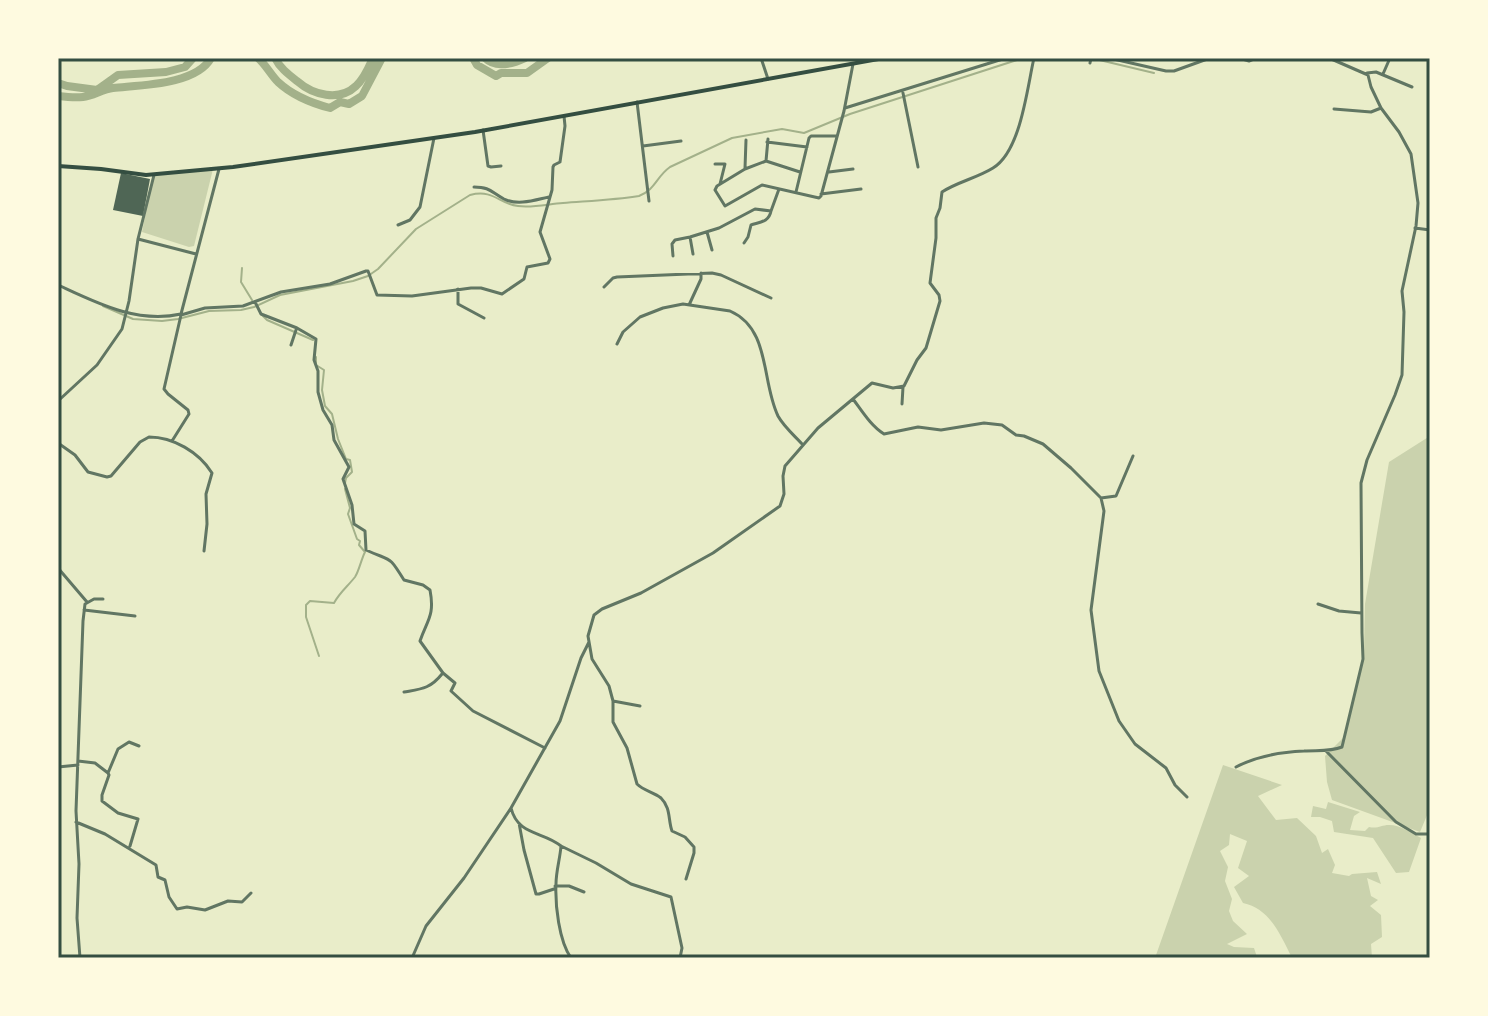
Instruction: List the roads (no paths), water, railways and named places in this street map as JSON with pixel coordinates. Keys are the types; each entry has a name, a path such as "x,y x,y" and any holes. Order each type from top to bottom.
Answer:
{"main road":[{"path":"58,166 154,175 219,169 483,130 884,58"}],"street":[{"path":"761,58 768,79"},
{"path":"844,110 903,94 1006,58"},
{"path":"902,404 903,387 926,348 940,301 930,283 936,218 942,192 993,168 1005,158 1021,115 1034,58"},
{"path":"1109,58 1174,71 1210,58"},
{"path":"1239,58 1249,61 1256,58"},
{"path":"1329,58 1367,73 1383,74 1412,87"},
{"path":"1383,74 1390,58"},
{"path":"800,172 766,161 745,169 715,190 725,206 760,186 819,198 844,110 853,64"},
{"path":"1236,767 1258,757 1342,747 1363,659 1361,483 1404,366 1402,291 1415,228 1417,188 1411,154 1381,108 1367,73"},
{"path":"903,94 918,167"},
{"path":"637,102 649,201"},
{"path":"1334,109 1371,112 1381,108"},
{"path":"58,285 126,317 180,317 205,308 254,303 281,292 330,284 363,271 368,271 377,295 412,296 481,288 502,294 524,279 527,267 549,262 540,232 553,184 553,167 561,159 564,116"},
{"path":"483,130 488,166 501,166"},
{"path":"796,192 811,136 837,136"},
{"path":"398,225 410,220 420,207 434,138"},
{"path":"745,169 746,140"},
{"path":"766,161 768,140 807,147"},
{"path":"643,146 681,141"},
{"path":"715,164 725,164 720,184"},
{"path":"172,441 189,414 164,389 219,169"},
{"path":"827,172 853,169"},
{"path":"58,401 97,365 116,340 126,317 138,239 154,175"},
{"path":"474,187 486,188 504,199 517,202 549,198"},
{"path":"744,243 751,225 765,221 779,188"},
{"path":"821,194 861,189"},
{"path":"673,256 673,241 707,232 755,209 771,211"},
{"path":"1415,228 1430,230"},
{"path":"707,232 712,250"},
{"path":"690,237 693,254"},
{"path":"138,239 196,254"},
{"path":"604,287 617,277 701,273 721,275 771,298"},
{"path":"689,305 701,273"},
{"path":"458,289 458,304 484,318"},
{"path":"254,303 261,314 316,339 314,360 318,371 318,392 322,408 332,425 334,440 349,467 343,479 352,505 354,524 365,531 366,550 390,559 404,580 430,590 431,611 420,641 443,673 455,683 451,691 473,711 545,748"},
{"path":"617,344 623,332 644,314 679,304 737,314 759,342 778,417 803,445"},
{"path":"291,345 297,328"},
{"path":"686,879 694,847 685,837 672,831 670,816 662,799 637,784 627,748 613,722 609,686 595,665 589,642 589,631 596,612 676,575 780,506 784,494 785,466 818,428 872,383 903,387"},
{"path":"853,399 884,434 918,427 941,430 984,423 1002,425 1016,435 1043,444 1101,498 1104,511 1091,610 1099,671 1119,721 1135,744 1166,768 1175,785 1187,797"},
{"path":"58,443 75,455 87,471 109,477 140,442 153,436 172,441 201,459 212,473 206,494 204,551"},
{"path":"1101,498 1116,496 1133,456"},
{"path":"58,568 87,602"},
{"path":"80,958 76,822 84,610 87,602 103,599"},
{"path":"1318,604 1339,611 1361,613"},
{"path":"84,610 135,616"},
{"path":"412,958 426,926 464,878 511,808 545,748 566,708 589,642"},
{"path":"404,692 423,690 443,673"},
{"path":"613,701 640,706"},
{"path":"129,847 138,819 118,813 102,801 102,795 118,748 129,742 139,746"},
{"path":"1326,751 1396,822 1416,834 1430,834"},
{"path":"58,767 95,763 108,773"},
{"path":"511,808 527,831 552,840 628,882 671,897 682,948 680,958"},
{"path":"76,822 129,847 157,866 159,877 165,880 169,897 177,909 208,910 230,901 242,902 251,893"},
{"path":"519,823 535,893 569,886 584,892"},
{"path":"561,846 556,887 561,927 571,958"}],"waterway":[{"path":"58,83 97,90 118,75 166,72 185,67 193,58"},
{"path":"58,96 83,97 109,89 181,79 204,67 211,58"},
{"path":"258,58 290,91 330,108 340,102 349,104 362,96 382,58"},
{"path":"275,58 284,71 303,86 326,95 342,94 356,86 373,58"},
{"path":"473,58 477,65 496,76 501,73 527,73 548,58"},
{"path":"485,58 499,64 510,64 525,58"},
{"path":"103,306 133,319 162,321 209,311 241,310 280,295 353,281 378,269 416,229 470,195 491,195 511,205 524,206 639,196 649,190 670,167 732,138 782,129 804,133 850,114 1023,58"},
{"path":"1091,58 1154,73"},
{"path":"242,268 241,282 252,300"},
{"path":"262,315 313,340"},
{"path":"316,357 316,365 324,370 322,390 325,406 332,414 346,459 350,460 352,472 345,483"},
{"path":"319,656 306,617 306,605 310,601 334,603 355,577 365,552 359,545 348,514 350,508 345,489"}]}
